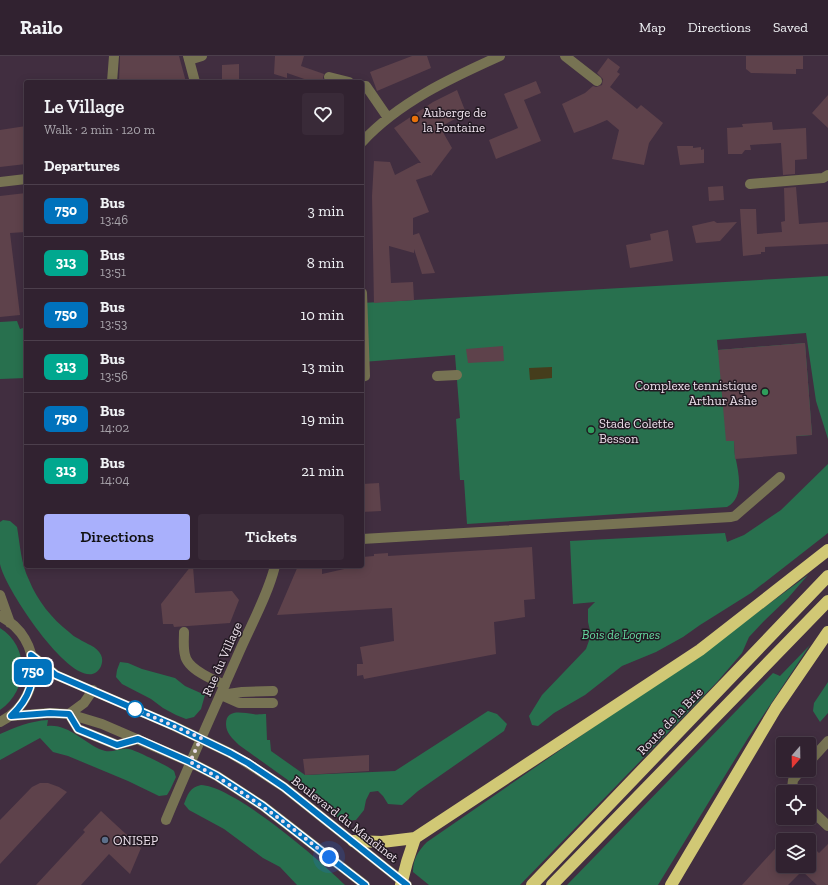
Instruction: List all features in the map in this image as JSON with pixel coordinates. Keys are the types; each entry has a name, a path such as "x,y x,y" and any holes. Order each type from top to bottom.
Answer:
{"highway":[{"path":"353,841 382,842 416,838 700,650 828,550"},
{"name":"Route de la Brie","path":"532,885 828,576"},
{"path":"552,885 828,601"},
{"path":"670,885 776,708 828,632"},
{"path":"404,884 407,862 416,838"}],"street":[{"path":"112,80 114,56"},
{"path":"194,80 188,58 202,56"},
{"path":"364,140 388,118 413,101 454,77 500,56"},
{"path":"565,56 597,81"},
{"path":"329,77 341,80"},
{"path":"364,86 366,86 388,118"},
{"path":"750,184 823,178 828,175"},
{"path":"0,182 24,179"},
{"path":"436,376 457,374"},
{"path":"364,539 731,517 735,516 780,477"},
{"name":"Rue du Village","path":"166,820 190,762 264,596 274,568"},
{"path":"0,595 10,623"},
{"path":"0,616 10,623 24,637 31,655 33,666 33,677 30,688 22,703 11,716 0,722"},
{"path":"184,632 185,656 188,662 209,678 225,685"},
{"name":"Boulevard du Mandinet","path":"31,655 56,675 201,738 230,753 284,787 353,841 404,884"},
{"path":"69,714 84,703 93,690"},
{"path":"220,695 242,692 273,691"},
{"path":"220,695 239,703 273,702"},
{"path":"11,716 50,713 69,714 102,724 190,762 217,776 263,806 365,885"},
{"path":"816,754 828,741"},
{"path":"816,815 828,826"}],"green space":[{"path":"828,276 828,439 816,401 806,333 717,340 718,350 805,343 812,435 734,441 739,486 736,498 727,507 467,524 464,480 460,480 456,419 460,418 455,355 364,362 364,303"},
{"path":"17,321 20,329 24,328 24,378 0,379 0,322"},
{"name":"Bois de Lognes","path":"828,464 828,533 751,593 683,637 656,652 622,666 585,695 554,713 538,726 532,725 529,716 542,695 586,649 591,635 588,622 588,609 595,602 573,604 570,541 725,533 727,542 744,535 781,510"},
{"path":"3,520 10,521 17,527 26,574 36,595 46,609 71,634 94,647 99,652 102,657 102,663 99,670 95,673 84,673 70,665 55,651 25,612 13,593 4,576 0,564 0,522"},
{"path":"808,575 788,598 749,637 742,653 717,682 520,885 429,885 413,872 414,863 417,856 427,842 727,635"},
{"path":"0,628 10,636 17,646 21,657 22,669 21,680 16,691 10,702 0,710"},
{"path":"810,645 748,738 658,885 567,885 773,673 780,676"},
{"path":"120,662 128,663 142,669 175,678 185,686 205,695 201,709 194,717 186,719 163,708 151,699 122,684 116,677"},
{"path":"828,682 828,713 820,722 813,711 814,703"},
{"path":"488,711 497,714 507,724 504,731 418,791 402,805 388,804 378,791 370,792 366,800 364,810 356,820 346,821 337,817 239,745 228,733 226,727 227,719 232,714 266,714 267,740 270,740 271,751 305,775 395,771"},
{"path":"48,720 47,726 55,726 69,730 102,750 109,751 129,749 145,755 171,769 174,771 176,777 167,795 159,796 128,781 68,756 53,752 40,738 0,760 0,734 29,723"},
{"path":"201,785 216,789 254,810 317,859 345,885 297,885 280,867 263,858 224,829 189,810 184,804 188,794 191,790"}],"sand":[{"path":"552,367 552,378 530,380 529,368"}],"building":[{"path":"120,56 179,56 185,80 119,80"},
{"path":"275,56 304,56 301,66 324,74 324,80 307,80 287,73 287,78 274,74"},
{"path":"412,56 427,56 431,68 377,91 370,72"},
{"path":"746,56 803,56 803,69 796,69 796,74 751,73 746,69"},
{"path":"608,58 620,67 617,72 620,74 610,87 637,109 641,105 663,123 649,143 644,165 612,159 619,130 607,120 574,133 562,104 585,93 593,86 596,87 602,85 603,79 597,73"},
{"path":"239,64 239,80 222,80 222,65"},
{"path":"536,81 541,93 524,100 541,141 496,159 489,140 518,128 504,94"},
{"path":"457,90 466,113 440,127 452,148 431,176 416,180 429,212 413,218 413,235 419,233 435,273 422,274 414,249 414,253 389,246 391,283 413,282 414,300 374,303 372,196 374,161 390,162 395,175 418,163 421,163 394,128 433,102"},
{"path":"828,95 828,128 812,113"},
{"path":"772,122 773,130 806,128 807,159 795,160 795,174 783,175 781,143 750,145 751,150 745,150 742,154 728,154 727,128 743,127 742,124"},
{"path":"24,126 24,164 0,167 0,130"},
{"path":"677,146 693,146 693,148 701,147 701,150 704,149 704,163 680,165"},
{"path":"723,186 724,200 709,201 708,187"},
{"path":"796,187 799,224 828,222 828,244 765,247 765,252 761,252 761,254 743,256 740,209 756,209 757,234 782,232 781,222 785,221 784,188"},
{"path":"24,193 24,232 10,233 20,315 0,317 0,196"},
{"path":"714,221 717,223 737,222 720,241 696,243 692,226"},
{"path":"668,230 673,261 630,268 626,245 651,240 650,234"},
{"name":"Complexe tennistique Arthur Ashe","path":"805,343 812,435 796,436 797,454 735,459 734,441 726,441 718,350"},
{"path":"503,346 504,361 468,363 466,349"},
{"path":"379,483 381,511 364,512 364,484"},
{"path":"532,547 535,599 524,600 525,617 494,622 496,654 364,679 363,675 357,676 357,664 363,664 360,647 394,641 392,608 277,615 297,568 322,568 322,574 349,568 364,568 364,557 374,556 374,554 388,553 388,556"},
{"path":"189,568 193,568 195,593 232,591 239,600 230,623 174,627 173,624 163,624 161,604"},
{"path":"369,755 369,771 305,775 303,759"},
{"path":"40,783 48,783 67,792 0,864 0,820 32,787"},
{"name":"ONISEP","path":"101,811 141,848 130,874 109,854 81,885 36,885 85,832 83,830"},
{"path":"828,844 828,885 817,885 804,873 816,873 816,850 819,853"},
{"path":"776,848 776,873 800,873 788,885 742,885"}],"bus line":[{"name":"750","path":"365,885 318,847 263,806 217,776 190,762 138,739 117,745 98,738 78,729 69,714 50,713 11,716 26,698 30,688 33,677 31,655 56,675 201,738 248,763 284,787 407,885"}],"place":[{"name":"Auberge de la Fontaine","path":"415,119"},
{"name":"Complexe tennistique Arthur Ashe","path":"765,392"},
{"name":"Stade Colette Besson","path":"591,430"},
{"name":"ONISEP","path":"105,840"}],"route":[{"path":"135,709 201,738 190,762 217,776 263,806 329,857"}]}
